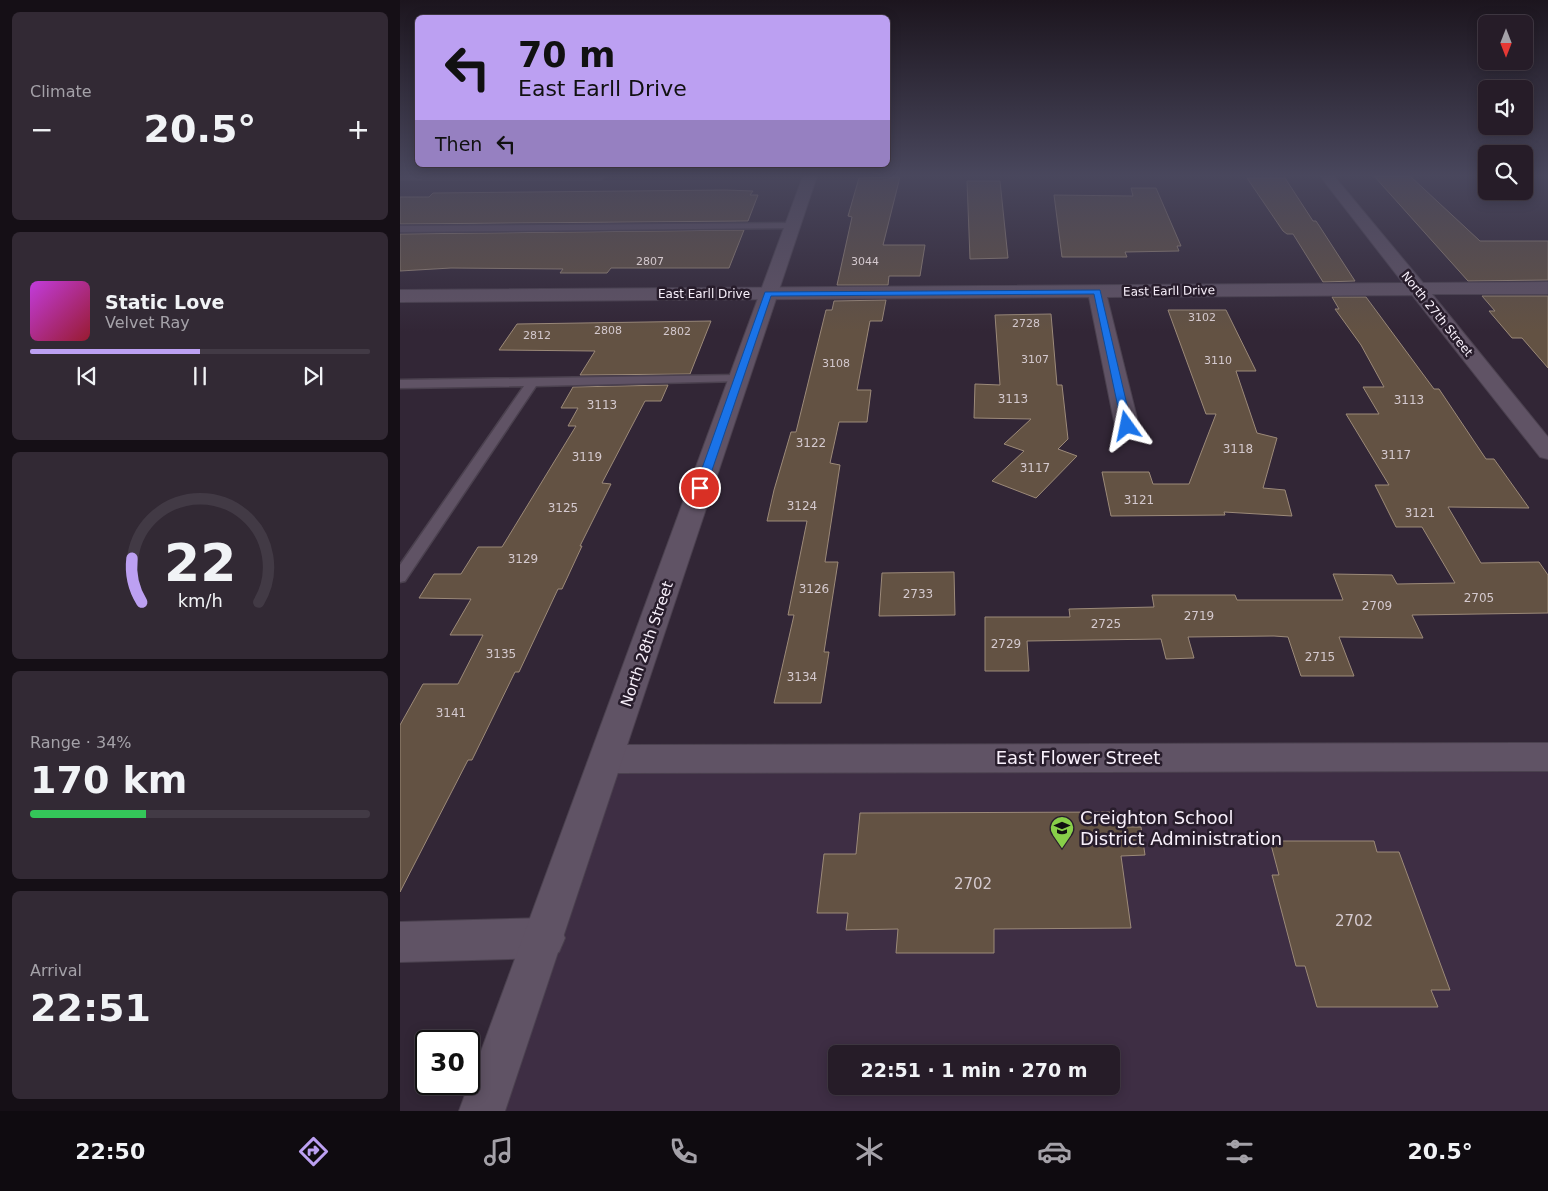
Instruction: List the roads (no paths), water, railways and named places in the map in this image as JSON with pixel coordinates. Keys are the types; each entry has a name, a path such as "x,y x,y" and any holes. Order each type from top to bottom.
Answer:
{"street":[{"name":"North 28th Street","path":"482,1111 546,938 791,228"},
{"name":"North 27th Street","path":"1368,228 1548,452"},
{"name":"East Earll Drive","path":"400,296 1548,288"},
{"path":"1097,292 1127,426"},
{"name":"East Flower Street","path":"607,759 1548,757"},
{"path":"400,942 546,938"}],"lane":[{"path":"400,228 430,228"},
{"path":"400,384 738,379"},
{"path":"400,577 532,383"}],"place":[{"name":"Creighton School District Administration","path":"1062,849"}]}
